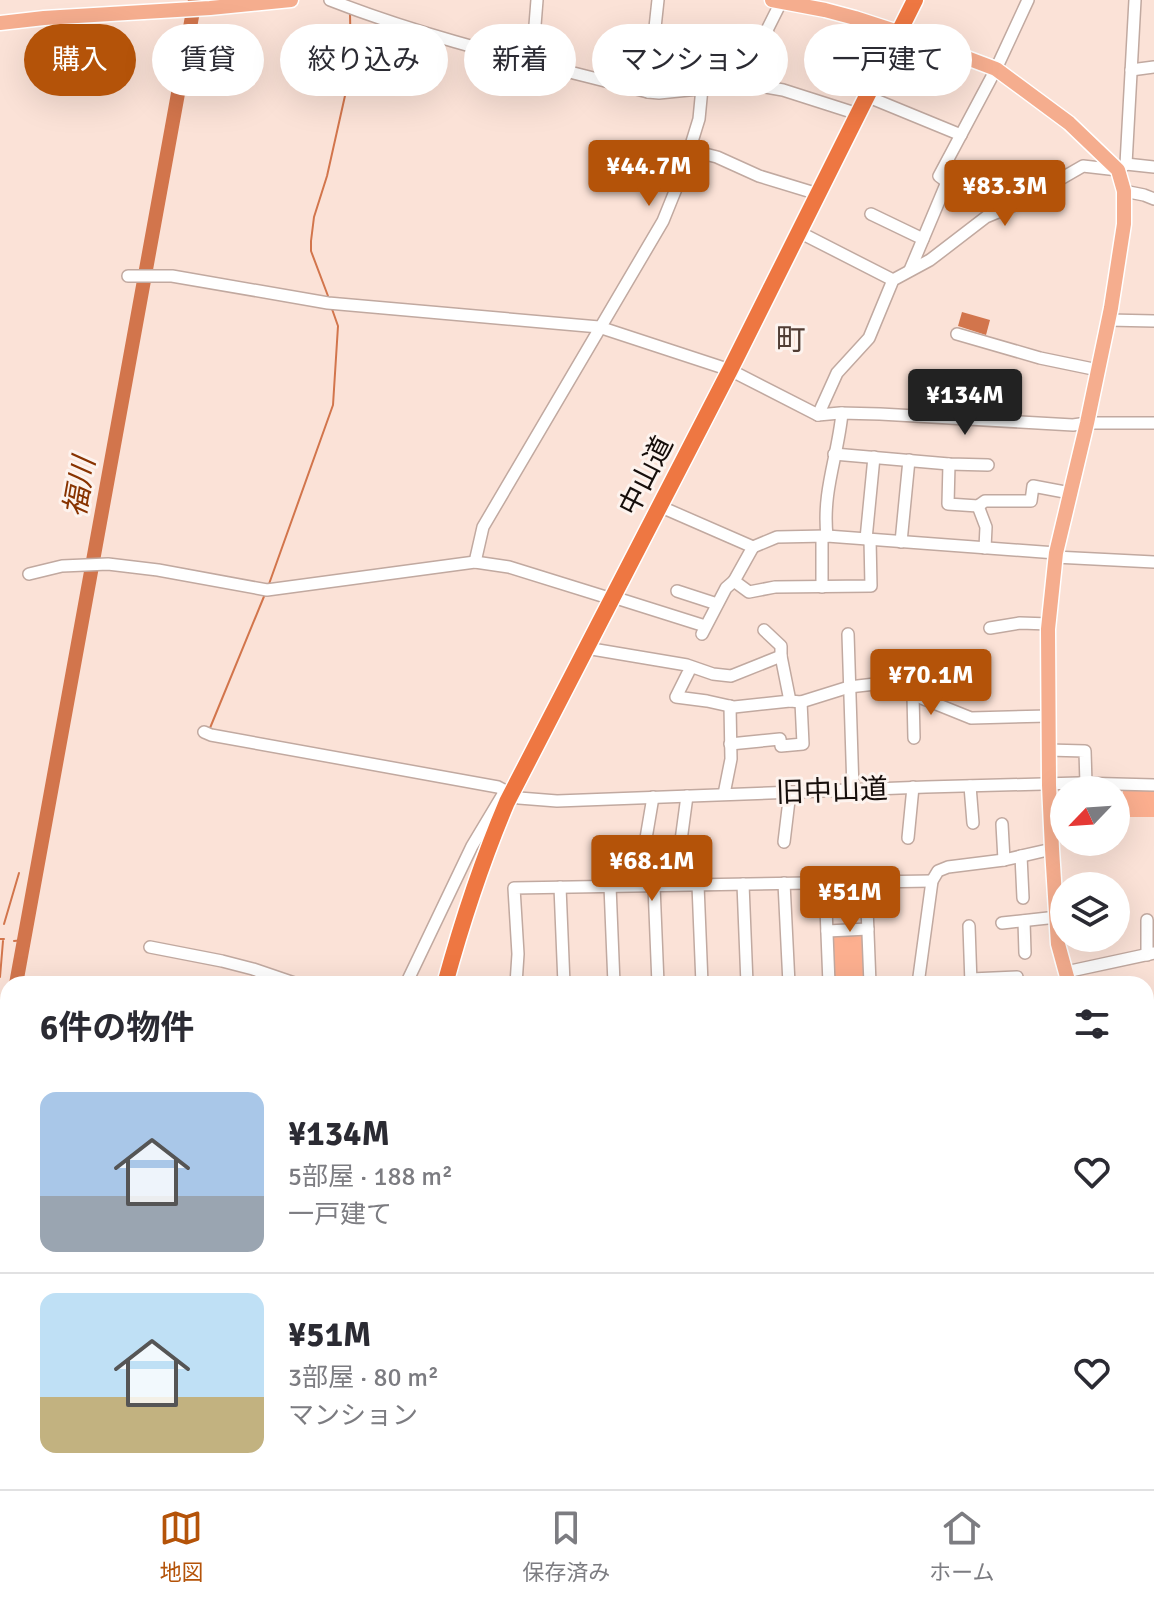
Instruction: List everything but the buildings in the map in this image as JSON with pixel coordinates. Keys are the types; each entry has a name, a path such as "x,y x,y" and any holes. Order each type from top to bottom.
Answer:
{"highway":[{"name":"中山道","path":"902,24 915,0"},
{"name":"中山道","path":"447,976 480,856 730,370 866,96"}],"main road":[{"path":"0,23 291,0"},
{"path":"779,0 871,24"},
{"path":"972,60 996,69 1122,167 1124,224 1108,320 1056,555 1049,624 1050,806"},
{"path":"1060,952 1067,976"}],"street":[{"path":"330,0 464,44"},
{"path":"535,24 537,0"},
{"path":"655,24 658,0"},
{"path":"770,24 779,0"},
{"path":"999,211 939,176 996,69 1028,0"},
{"path":"1122,167 1135,0"},
{"path":"1131,70 1154,67"},
{"path":"788,92 858,114"},
{"path":"475,562 483,527 663,221 699,119 701,96"},
{"path":"866,96 961,135"},
{"path":"689,150 717,157 759,176 818,194"},
{"path":"818,415 837,373 869,338 893,280 930,260 986,217 1017,204 1083,166 1153,166"},
{"path":"910,270 947,182"},
{"path":"1124,191 1154,199"},
{"path":"871,214 923,239"},
{"path":"799,232 893,280"},
{"path":"129,276 172,276 328,303 599,327 730,370 818,415 842,413 1058,424 1154,423"},
{"path":"1108,320 1154,321"},
{"path":"957,334 1040,358 1098,370"},
{"path":"822,587 828,491 842,413"},
{"path":"834,454 988,465"},
{"path":"734,581 749,592 775,587 871,586 868,539 874,457"},
{"path":"901,542 909,460"},
{"path":"949,464 948,504 978,506 985,501 1031,501 1033,486 1070,493"},
{"path":"659,506 753,547"},
{"path":"978,506 986,527 985,548"},
{"path":"29,574 62,566 108,564 267,590 475,562 509,567 703,630 753,547 777,537 824,536 1154,562"},
{"path":"677,591 717,604"},
{"path":"990,628 1020,623 1049,624"},
{"path":"730,744 780,739 781,746 803,744 781,646 764,630"},
{"path":"848,634 853,790"},
{"path":"586,648 731,676 781,656"},
{"path":"691,667 676,697 730,706 795,701 849,687 884,683 971,718 1048,716"},
{"path":"889,685 893,675 919,670"},
{"path":"913,695 914,738"},
{"path":"724,794 731,759 730,706"},
{"name":"旧中山道","path":"204,732 498,787 519,798 557,801 913,787 1049,785"},
{"path":"1048,750 1085,751 1086,776"},
{"name":"旧中山道","path":"1130,785 1154,785"},
{"path":"970,786 973,823"},
{"path":"908,838 913,787"},
{"path":"784,842 790,792"},
{"path":"680,848 687,796"},
{"path":"643,856 653,797"},
{"path":"1002,824 1004,860"},
{"path":"919,976 932,881 938,871 1050,849"},
{"path":"411,976 480,856"},
{"path":"1021,856 1023,898"},
{"path":"517,976 514,888 932,881"},
{"path":"866,882 870,976"},
{"path":"784,883 789,976"},
{"path":"825,883 829,976"},
{"path":"743,884 747,976"},
{"path":"698,885 702,976"},
{"path":"610,886 614,976"},
{"path":"654,886 658,976"},
{"path":"560,887 564,976"},
{"path":"1002,923 1050,918"},
{"path":"1075,976 1150,954 1147,920"},
{"path":"1024,921 1025,953"},
{"path":"969,926 971,976"},
{"path":"827,931 868,929"},
{"path":"150,947 222,961 262,976"}],"shaded area":[{"path":"962,312 990,320 986,335 958,326"},
{"path":"1130,789 1154,789 1154,817 1130,817"},
{"path":"864,934 866,976 833,976 832,936"}],"waterway":[{"name":"福川","path":"17,976 195,0"},
{"path":"328,296 311,251 311,241 314,217 327,176 351,69 350,13"},
{"path":"269,584 333,405 338,326 332,309"},
{"path":"210,728 265,594"},
{"path":"4,924 19,873"},
{"path":"14,941 24,940"},
{"path":"0,976 3,941"}],"district":[{"name":"町","path":"791,340"}]}
